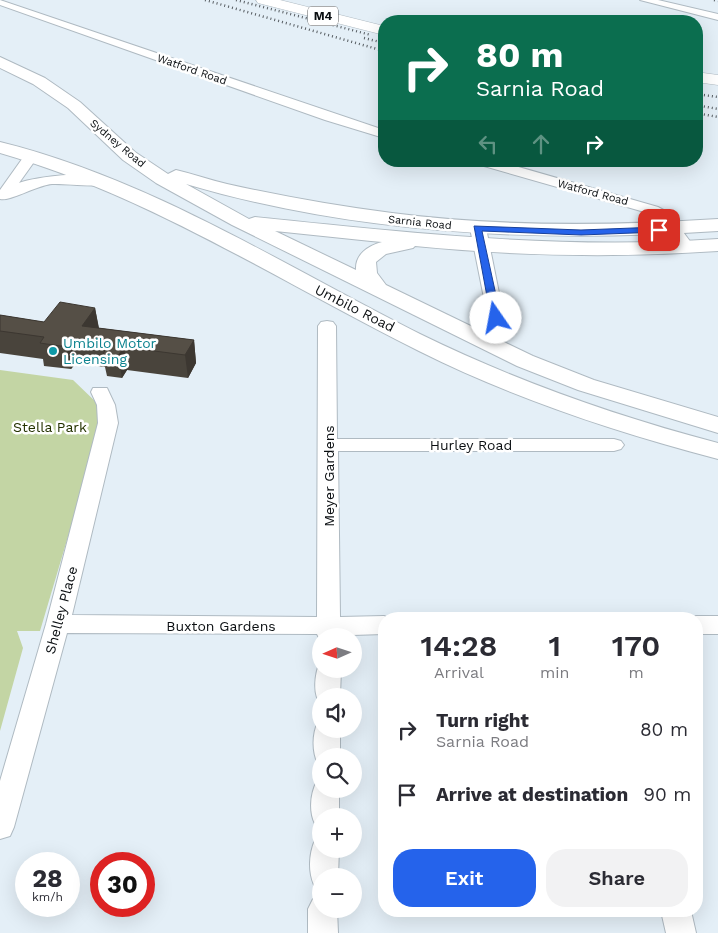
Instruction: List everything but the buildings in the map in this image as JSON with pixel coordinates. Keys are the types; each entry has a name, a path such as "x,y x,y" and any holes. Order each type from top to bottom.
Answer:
{"highway":[{"name":"M4","path":"263,0 378,29"},
{"name":"M4","path":"298,0 378,20"},
{"path":"703,78 718,80"},
{"path":"703,88 718,90"}],"main road":[{"name":"Sydney Road","path":"0,62 39,81 74,105 129,156 162,179 239,221"},
{"name":"Umbilo Road","path":"0,147 32,155 105,182 158,206 349,306 477,370 574,408 718,452"},
{"name":"Sarnia Road","path":"129,156 187,179 313,207 479,237 590,251 687,248 718,245"},
{"name":"Sarnia Road","path":"158,206 239,221 429,241 581,232 674,229 718,225"},
{"name":"Umbilo Road","path":"239,221 490,345 560,375 624,398 718,425"},
{"path":"379,290 365,269 368,257 372,252 388,246 429,241"}],"street":[{"path":"645,0 718,17"},
{"path":"666,0 718,12"},
{"name":"Watford Road","path":"0,2 378,132"},
{"path":"2,198 32,155"},
{"name":"Watford Road","path":"504,167 644,206 664,216 687,248"},
{"path":"2,198 35,181 62,178 105,182"},
{"path":"479,237 496,318"},
{"name":"Meyer Gardens","path":"327,326 329,628"},
{"name":"Shelley Place","path":"0,827 58,624 108,423 106,405 100,392"},
{"name":"Hurley Road","path":"329,445 614,445"},
{"name":"Buxton Gardens","path":"58,624 312,631"},
{"path":"703,625 718,625"},
{"name":"Buxton Gardens","path":"356,628 378,626"},
{"path":"677,917 680,933"},
{"path":"323,918 323,933"}],"green space":[{"name":"Stella Park","path":"0,370 73,380 99,405 102,422 40,631 17,631 23,648 0,731"}],"railway":[{"path":"205,0 378,49"},
{"path":"236,0 371,35"},
{"path":"714,0 718,1"},
{"path":"364,38 378,42"},
{"path":"703,95 718,97"},
{"path":"703,106 718,109"},
{"path":"703,114 718,117"}],"place":[{"name":"Umbilo Motor Licensing","path":"53,351"}],"route":[{"path":"496,318 478,228 539,232 659,230"}]}
